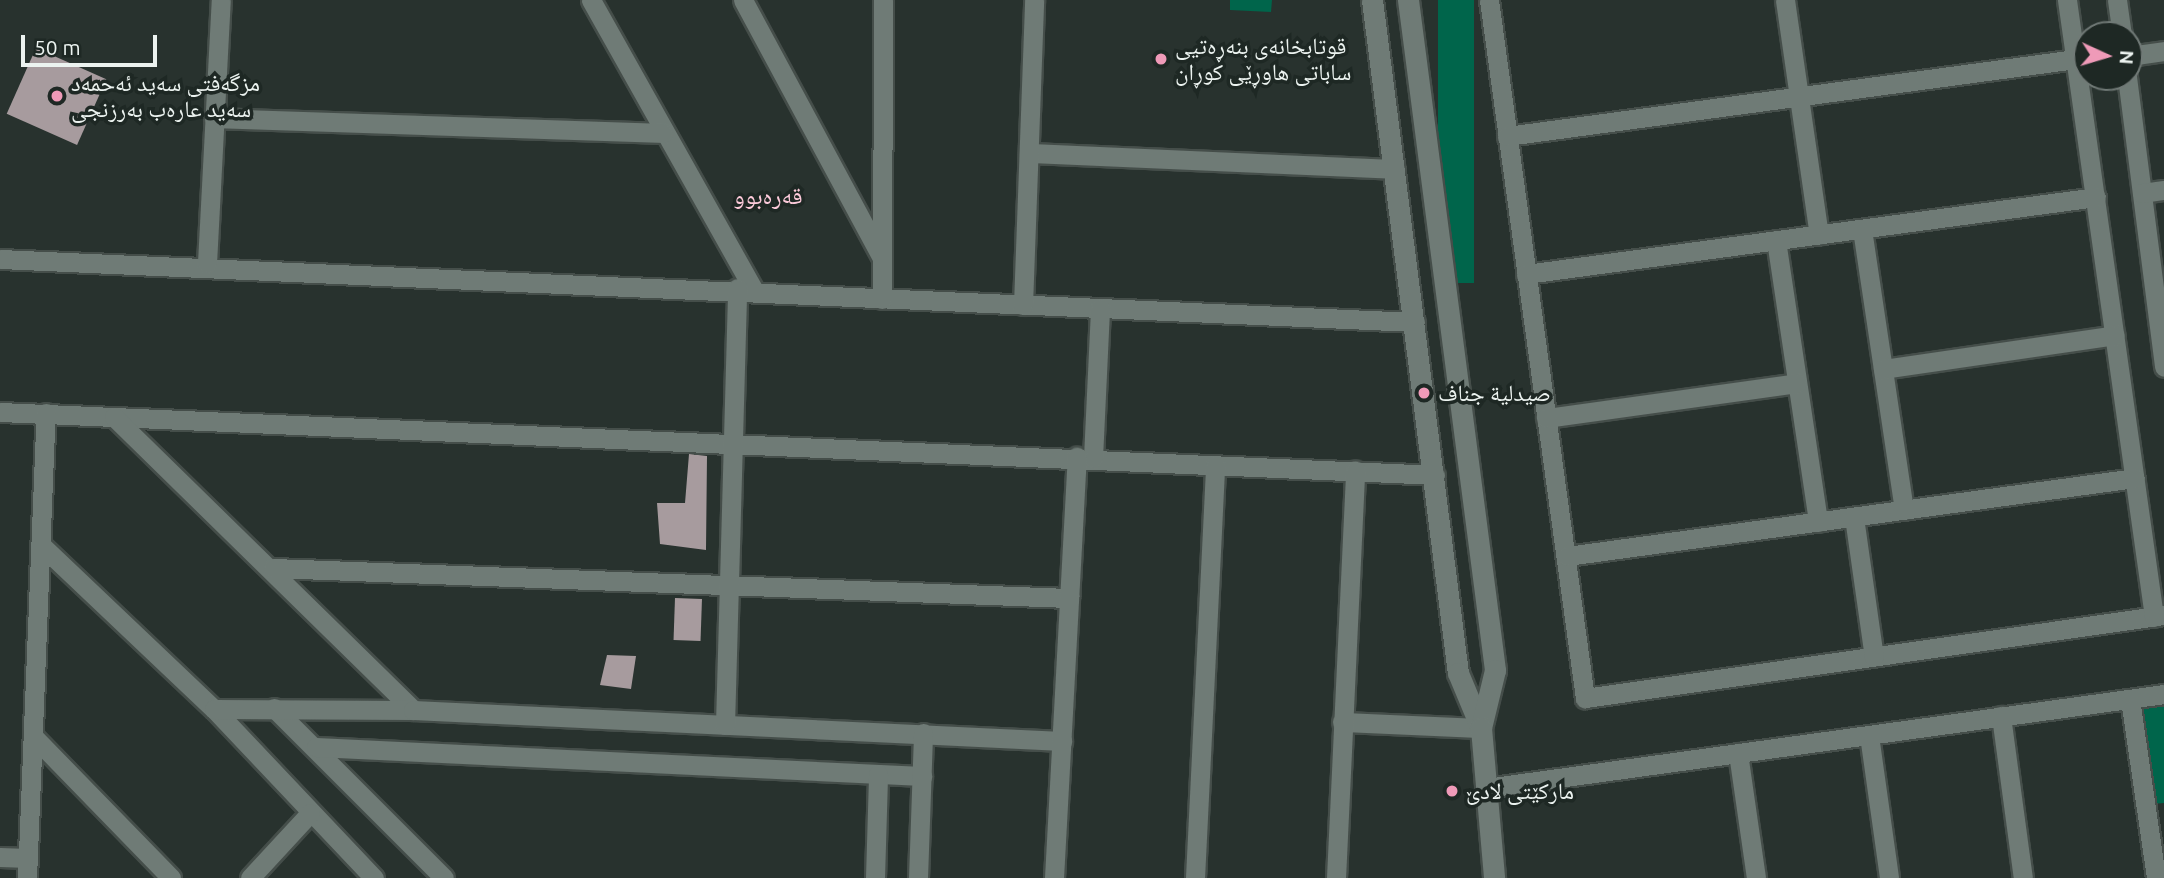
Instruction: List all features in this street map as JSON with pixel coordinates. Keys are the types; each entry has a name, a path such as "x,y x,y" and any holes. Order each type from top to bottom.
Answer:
{"street":[{"path":"207,263 221,0"},
{"path":"591,0 745,289 732,445 725,725"},
{"path":"743,0 883,260"},
{"path":"882,299 883,0"},
{"path":"1023,305 1034,0"},
{"path":"1371,0 1435,475 1458,673 1481,728 1494,878"},
{"path":"1408,0 1495,670 1481,728"},
{"path":"1489,0 1585,698 2159,616 2136,478 2081,91"},
{"path":"1785,0 1819,234"},
{"path":"2067,0 2073,39"},
{"path":"2117,0 2120,21"},
{"path":"2143,54 2164,51"},
{"path":"1507,136 2073,59"},
{"path":"2129,91 2162,332 2164,367"},
{"path":"214,118 663,132"},
{"path":"1029,153 1395,169"},
{"path":"2142,193 2164,190"},
{"path":"1526,274 2096,197"},
{"path":"1862,229 1904,510"},
{"path":"1776,240 1818,522"},
{"path":"0,258 207,263 745,289 882,299 1415,322"},
{"path":"1054,878 1069,598 1100,308"},
{"path":"1883,369 2115,335"},
{"path":"1546,418 1797,383"},
{"path":"0,412 1435,475"},
{"path":"27,878 46,413"},
{"path":"114,417 272,568 413,710"},
{"path":"1195,878 1215,465"},
{"path":"1336,878 1355,470"},
{"path":"1567,556 2136,478"},
{"path":"1854,517 1874,657"},
{"path":"41,545 214,709 374,878"},
{"path":"272,568 1069,598"},
{"path":"1486,788 2164,694"},
{"path":"2130,699 2156,824 2156,878"},
{"path":"274,708 316,747 444,878"},
{"path":"214,709 413,710 1062,741"},
{"path":"2001,716 2023,878"},
{"path":"1342,722 1481,728"},
{"path":"918,878 923,733"},
{"path":"1869,735 1889,878"},
{"path":"33,736 171,878"},
{"path":"316,747 922,776"},
{"path":"1738,753 1756,878"},
{"path":"875,878 878,774"},
{"path":"250,878 310,813"},
{"path":"0,857 27,858"}],"green space":[{"path":"1230,0 1272,0 1271,12 1230,10"},
{"path":"1438,0 1474,0 1474,283 1438,283"},
{"path":"2164,700 2164,803 2153,804 2140,703"}],"building":[{"name":"مزگەفتی سەید ئەحمەد سەید عارەب بەرزنجی","path":"36,48 106,79 77,145 7,114"},
{"path":"689,454 707,456 706,550 660,544 657,503 685,503"},
{"path":"675,598 702,599 701,641 674,640"},
{"path":"607,655 636,656 631,689 600,685"}],"place":[{"name":"قوتابخانەی بنەڕەتیی ساباتی هاوڕێی کوڕان","path":"1161,59"},
{"name":"مزگەفتی سەید ئەحمەد سەید عارەب بەرزنجی","path":"57,96"},
{"name":"صيدلية جناف","path":"1424,393"},
{"name":"ماركێتی لادێ","path":"1452,791"}],"district":[{"name":"قەرەبوو","path":"768,196"}]}
